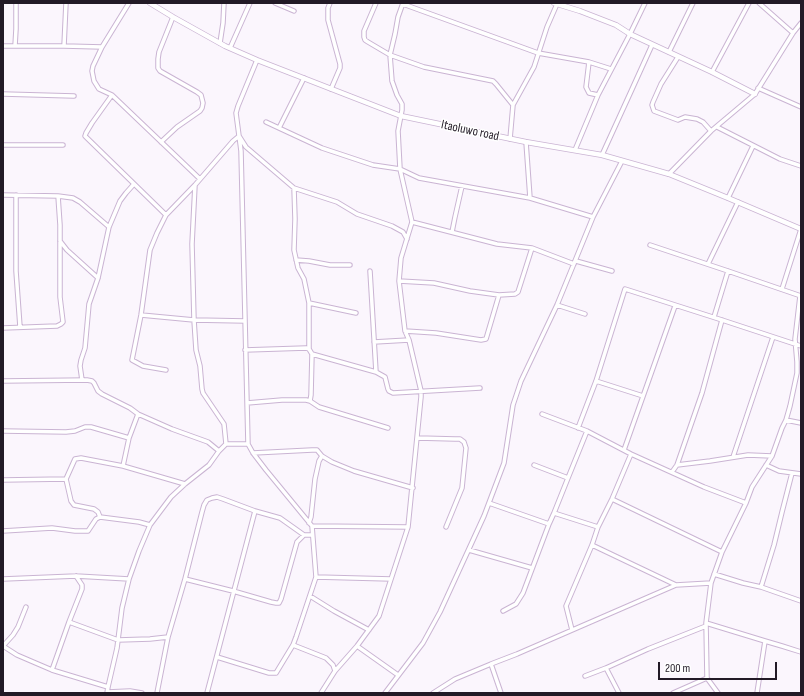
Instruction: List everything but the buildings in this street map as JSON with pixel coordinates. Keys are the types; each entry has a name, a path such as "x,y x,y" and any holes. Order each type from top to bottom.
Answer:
{"street":[{"path":"15,46 16,3"},
{"path":"64,46 66,3"},
{"path":"129,3 102,47 93,66 92,72 94,81 99,89 112,96 200,179"},
{"name":"Itaoluwo road","path":"150,3 230,48 401,116 510,139 602,155 670,174 801,229"},
{"path":"220,43 224,3"},
{"path":"230,48 250,3"},
{"path":"274,3 294,11"},
{"path":"330,3 328,8 328,20 340,64 340,68 331,89"},
{"path":"376,3 364,31 365,40 390,55 424,67 493,81 513,105"},
{"path":"321,693 335,671 379,616 408,527 418,438 421,391 409,340 405,331 399,281 401,258 412,222 400,169 398,131 402,104 392,80 390,55 398,17 403,3 538,53 589,62 612,69"},
{"path":"575,150 598,95 645,3"},
{"path":"669,52 693,3"},
{"path":"712,72 749,3"},
{"path":"759,3 793,33"},
{"path":"510,139 513,105 534,67 556,4 580,11 616,25 652,45 712,72 755,94"},
{"path":"161,142 177,127 200,111 203,103 201,95 160,71 158,68 159,52 173,17"},
{"path":"670,174 711,131 755,94 801,22"},
{"path":"602,155 652,45"},
{"path":"3,46 102,47"},
{"path":"678,57 661,84 652,105 654,111 678,120 685,117 697,119 703,122 711,131"},
{"path":"257,60 236,113 241,151 248,444 253,453 311,525 408,527"},
{"path":"589,62 586,87 589,93 598,95"},
{"path":"279,128 304,78"},
{"path":"758,88 801,106"},
{"path":"3,94 74,96"},
{"path":"112,96 92,123 86,138 166,216"},
{"path":"266,122 322,148 373,165 400,169 419,178 530,198 593,217"},
{"path":"717,127 780,159 801,166"},
{"path":"166,370 143,366 132,360 141,314 150,250 166,216 239,136"},
{"path":"239,136 246,147 294,188 337,202 357,214 392,226 403,232 407,239"},
{"path":"526,142 530,198"},
{"path":"3,145 63,145"},
{"path":"728,198 753,146"},
{"path":"384,693 423,643 440,612 490,502 504,463 513,405 521,381 557,305 593,217 622,161"},
{"path":"82,380 80,366 85,348 89,304 98,278 109,227 120,201 134,184"},
{"path":"195,185 192,244 196,350 200,366 203,393 224,424 226,444"},
{"path":"452,232 454,216 462,186"},
{"path":"294,188 294,250 298,268 304,279 309,303 309,349 312,354 312,395 310,401"},
{"path":"3,195 58,196 73,198 80,202 109,227"},
{"path":"16,195 16,271 20,327"},
{"path":"3,328 57,326 63,322 60,297 60,225 58,196"},
{"path":"708,264 738,202"},
{"path":"412,222 497,244 532,248 575,262 612,271"},
{"path":"782,289 801,229"},
{"path":"60,241 67,250 98,278"},
{"path":"650,245 800,296 794,339 797,374 786,420 772,456 752,487 746,503 722,552 711,583 706,625 707,678 718,693"},
{"path":"399,281 434,283 470,291 499,295 515,294 518,292 532,248"},
{"path":"296,260 330,265 350,265"},
{"path":"714,317 728,271"},
{"path":"370,272 376,372"},
{"path":"578,428 596,381 625,289 801,346"},
{"path":"405,331 436,333 486,340 499,295"},
{"path":"309,303 356,313"},
{"path":"557,305 585,314"},
{"path":"624,450 675,306"},
{"path":"141,314 194,320 245,321"},
{"path":"672,472 677,465 702,393 722,320"},
{"path":"733,457 773,337"},
{"path":"374,342 409,340"},
{"path":"245,350 309,349"},
{"path":"312,354 376,372 385,377 388,389 391,392 480,388"},
{"path":"3,382 92,381 98,391 102,394 130,408 138,414 172,429 208,442 219,451"},
{"path":"596,381 643,396"},
{"path":"247,403 282,400 306,400 319,407 388,428"},
{"path":"123,466 129,438 138,414"},
{"path":"542,414 587,431 631,454 746,503"},
{"path":"786,420 801,423"},
{"path":"3,431 66,432 91,427 129,438"},
{"path":"503,611 516,604 523,593 587,431"},
{"path":"418,438 460,439 464,442 466,448 462,488 446,527"},
{"path":"142,693 130,691 108,693 108,687 117,648 122,608 129,579 150,525 171,496 209,465 226,444 248,444"},
{"path":"253,453 317,450 322,456 332,462 354,471 412,488"},
{"path":"572,630 566,606 598,527 612,499 631,454"},
{"path":"677,465 748,455 772,456"},
{"path":"217,657 269,673 276,673 293,645 316,577 311,525 315,479 319,461 322,456"},
{"path":"100,517 98,512 94,509 74,505 71,501 66,479 75,459 81,458 123,466 185,484"},
{"path":"534,465 568,478"},
{"path":"766,465 779,471 801,474"},
{"path":"761,587 774,545 792,473"},
{"path":"3,480 66,479"},
{"path":"157,693 168,637 202,512 207,500 217,497 255,511 280,518 304,534 312,535"},
{"path":"612,499 722,552"},
{"path":"490,502 549,524"},
{"path":"206,693 217,657 255,511"},
{"path":"554,513 598,527"},
{"path":"3,531 52,528 88,531 96,518 100,517 139,522 150,525"},
{"path":"185,579 279,603 297,542 304,534"},
{"path":"592,544 676,585"},
{"path":"468,550 532,568"},
{"path":"714,574 761,587 801,601"},
{"path":"3,579 76,576 129,579"},
{"path":"52,670 82,589 82,584 76,576"},
{"path":"316,577 391,579"},
{"path":"433,693 454,679 676,585 711,583"},
{"path":"310,596 369,630"},
{"path":"26,607 18,627 3,646 17,655 52,670 108,687"},
{"path":"69,622 118,640 168,637"},
{"path":"585,676 706,625 801,652"},
{"path":"757,693 765,641"},
{"path":"293,645 326,658 333,665 335,671"},
{"path":"356,646 398,675"},
{"path":"491,664 501,693"},
{"path":"606,668 619,693"},
{"path":"673,693 707,678"}]}
